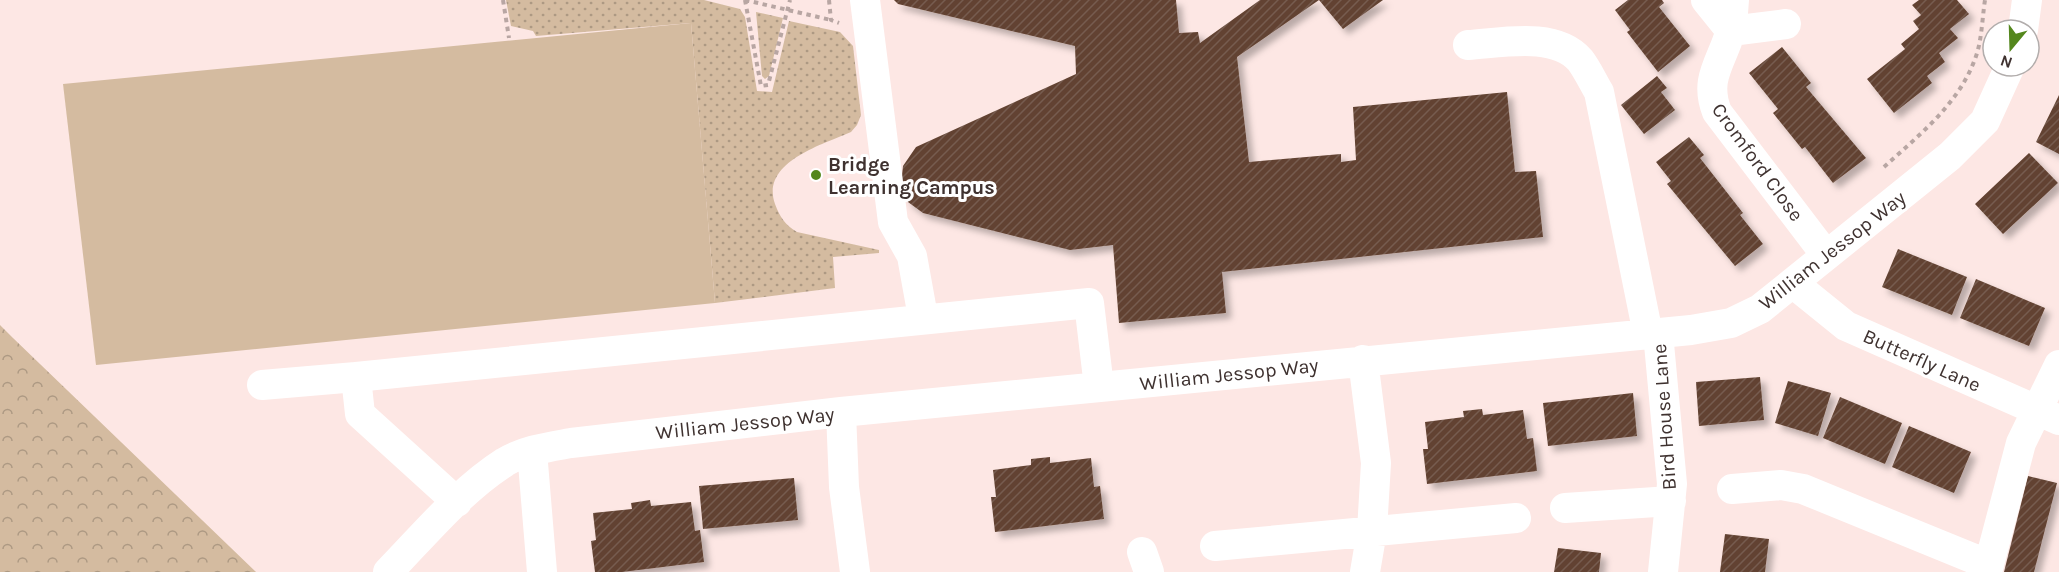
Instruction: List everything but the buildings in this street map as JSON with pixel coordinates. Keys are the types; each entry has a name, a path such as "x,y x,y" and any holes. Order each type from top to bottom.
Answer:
{"street":[{"path":"866,0 893,222 912,256 923,317"},
{"path":"1706,0 1731,31 1786,24"},
{"name":"Cromford Close","path":"1734,0 1731,31 1711,82 1711,96 1717,112 1826,255"},
{"path":"2025,18 2027,0"},
{"name":"Bird House Lane","path":"1468,45 1524,41 1557,45 1579,59 1599,92 1653,333 1672,484 1663,572"},
{"name":"William Jessop Way","path":"388,572 457,502 506,461 532,451 571,443 841,412 1653,333 1731,323 1760,309 1794,284 1826,255 1950,156 1985,121 2005,78"},
{"name":"Butterfly Lane","path":"1794,284 1846,326 2048,415"},
{"path":"262,385 923,317 1089,303 1099,387"},
{"path":"1363,360 1376,463 1372,531 1365,572"},
{"path":"1732,489 1781,485 1803,489 1988,569 2012,472 2048,415 2059,365"},
{"path":"356,377 360,414 457,502"},
{"path":"841,412 844,487 855,572"},
{"path":"532,451 542,572"},
{"path":"1565,508 1671,501"},
{"path":"1215,546 1516,518"}],"path":[{"path":"502,0 509,38"},
{"path":"790,0 788,10 768,85 761,86 745,0 788,10 831,20"},
{"path":"1880,171 1933,123 1959,93 1976,57 1985,0"}],"green space":[{"path":"506,0 704,0 740,9 745,17 757,91 772,92 789,21 840,32 853,46 861,115 851,132 811,149 785,166 777,177 773,189 775,204 783,220 797,232 879,250 879,253 833,257 835,288 715,303 691,23 536,36 533,31 511,26"},
{"path":"756,12 783,18 769,76 765,79 762,76"},
{"path":"691,23 715,303 96,365 63,84"},
{"path":"0,325 13,338 256,572 0,572"}],"place":[{"name":"Bridge Learning Campus","path":"816,175"}]}
